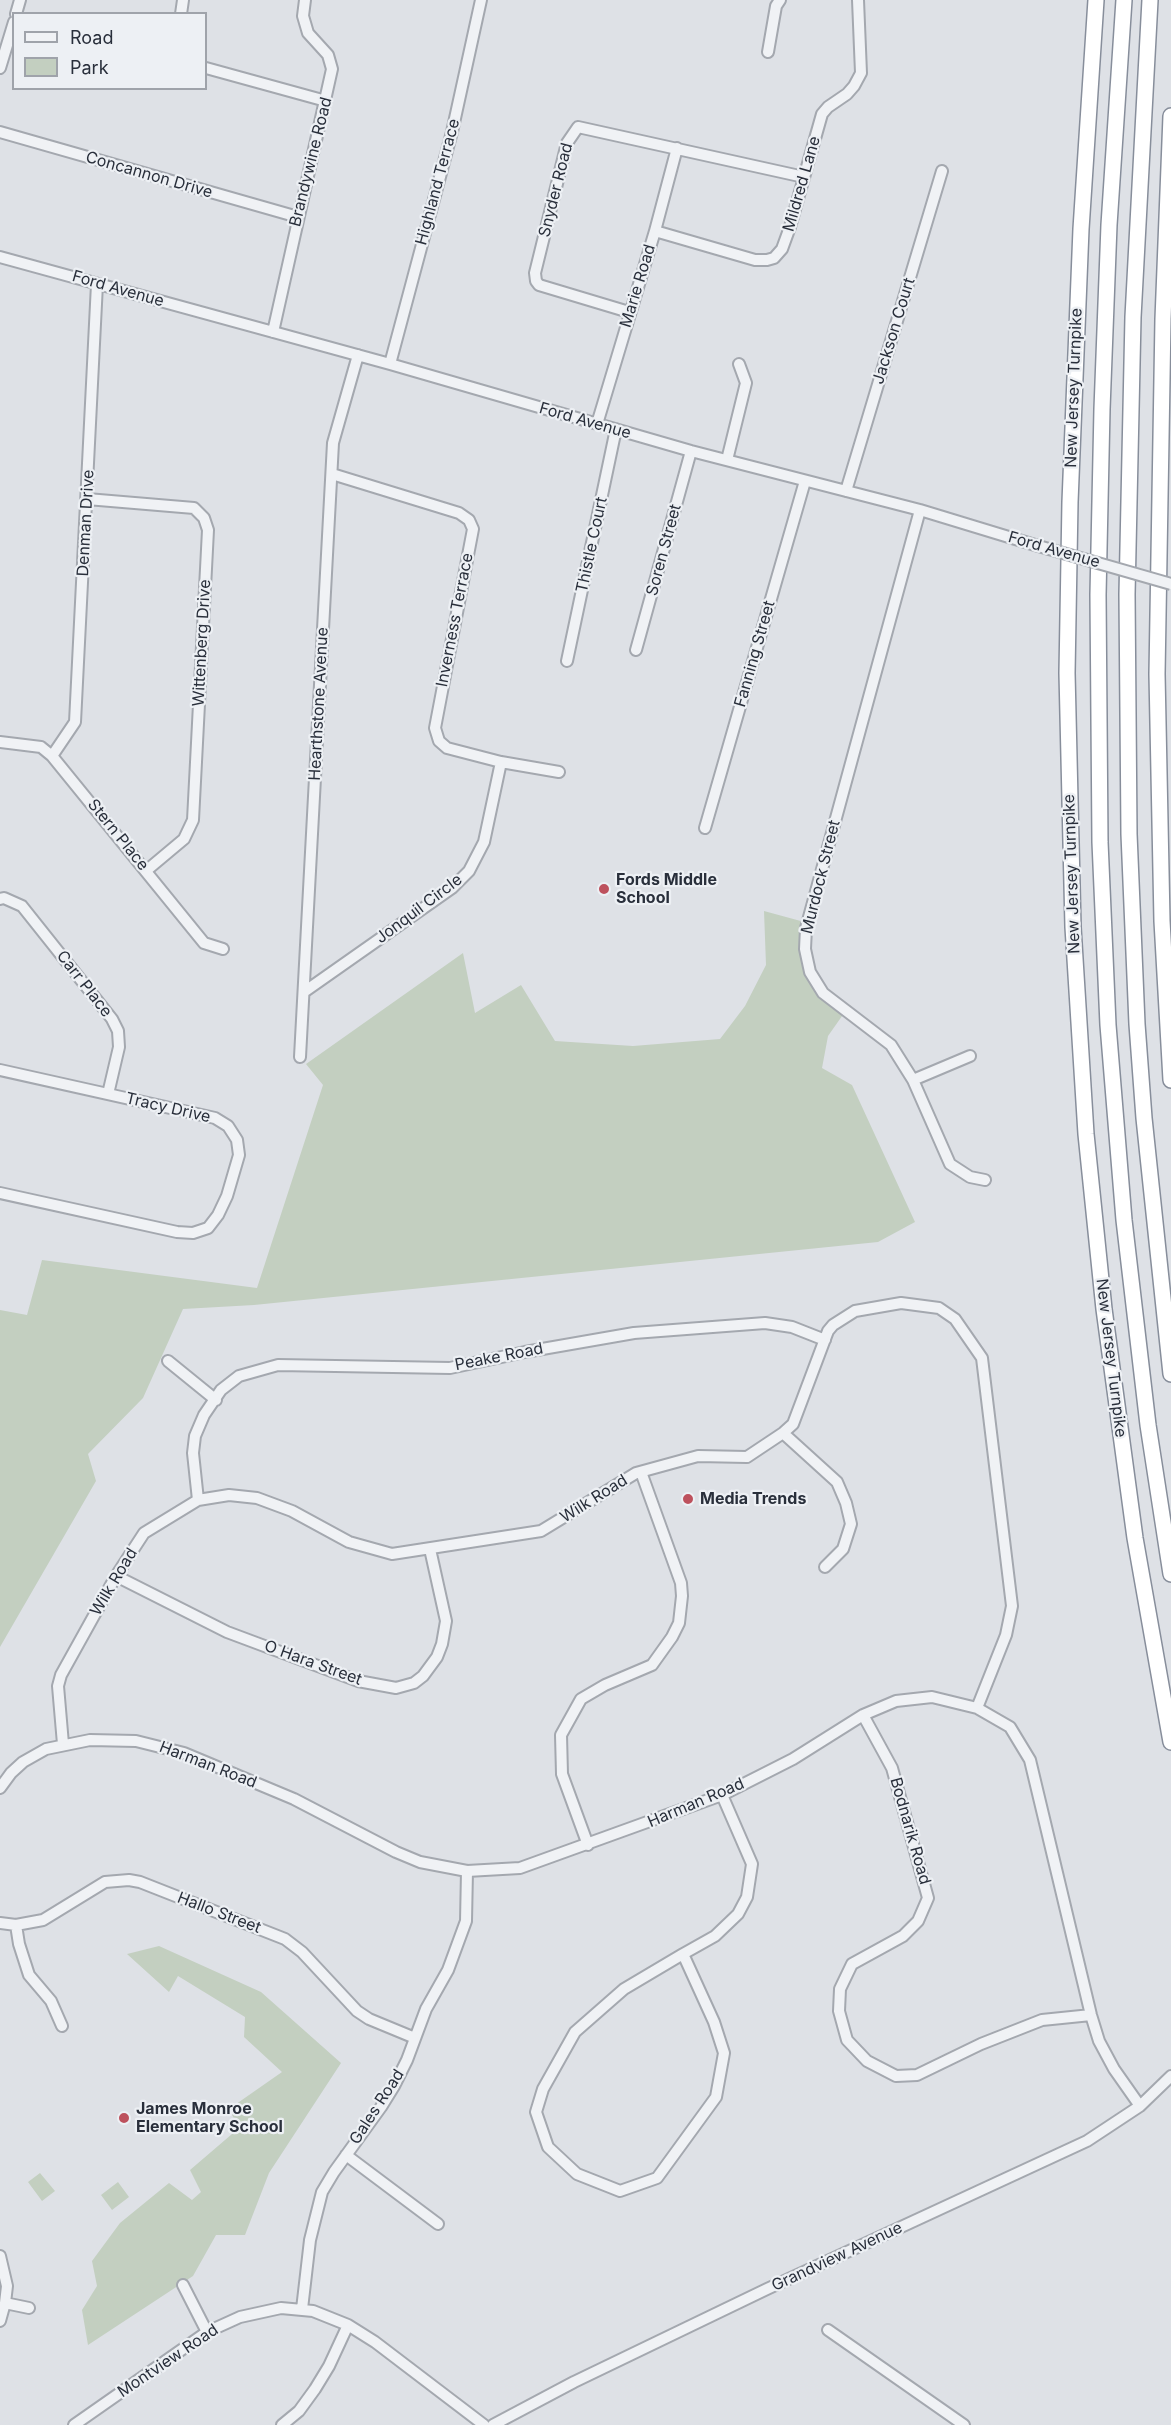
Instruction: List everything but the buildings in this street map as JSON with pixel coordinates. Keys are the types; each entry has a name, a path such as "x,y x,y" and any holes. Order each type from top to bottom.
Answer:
{"highway":[{"name":"New Jersey Turnpike","path":"1096,0 1077,309 1070,513 1068,738 1073,927 1086,1134 1104,1309 1135,1538 1171,1742"},
{"name":"New Jersey Turnpike","path":"1124,0 1109,225 1102,409 1098,595 1100,852 1108,1024 1124,1220 1148,1425 1171,1574"},
{"path":"1150,0 1133,327 1127,594 1129,834 1137,1024 1144,1118 1171,1374"},
{"path":"1171,116 1160,413 1157,685 1162,921 1171,1080"}],"street":[{"name":"Brandywine Road","path":"273,332 332,69 328,55 309,33 303,16 305,0"},
{"name":"Highland Terrace","path":"390,364 452,132 481,0"},
{"path":"768,52 776,6 780,0"},
{"name":"Mildred Lane","path":"655,231 755,260 774,258 782,249 822,114 847,94 861,73 858,0"},
{"path":"0,68 12,29"},
{"path":"207,68 326,101"},
{"name":"Snyder Road","path":"629,312 539,285 536,281 567,142 578,127 804,177"},
{"name":"Concannon Drive","path":"0,132 297,217"},
{"name":"Marie Road","path":"597,424 655,231 677,148"},
{"name":"Jackson Court","path":"846,491 942,171"},
{"name":"Ford Avenue","path":"0,257 358,355 691,451 920,510 1171,584"},
{"name":"Denman Drive","path":"52,756 75,722 97,284"},
{"name":"Hearthstone Avenue","path":"300,1057 333,443 358,355"},
{"path":"727,460 746,383 739,364"},
{"name":"Thistle Court","path":"567,661 616,429"},
{"name":"Soren Street","path":"636,650 691,451"},
{"name":"Inverness Terrace","path":"332,474 459,513 469,520 473,530 435,728 439,741 447,747 501,762 559,772"},
{"name":"Fanning Street","path":"705,828 805,481"},
{"name":"Wittenberg Drive","path":"87,499 194,508 204,518 208,530 193,820 184,839 147,870"},
{"name":"Murdock Street","path":"920,510 806,928 805,949 810,972 823,993 891,1045 913,1080 950,1164 970,1176 985,1180"},
{"name":"Stern Place","path":"0,742 41,747 52,756 147,870 204,943 223,949"},
{"name":"Jonquil Circle","path":"304,992 452,888 469,871 484,842 501,762"},
{"name":"Carr Place","path":"0,898 22,906 112,1019 118,1032 119,1047 108,1094"},
{"path":"913,1080 970,1056"},
{"name":"Tracy Drive","path":"0,1070 215,1118 228,1126 237,1140 239,1155 227,1196 218,1215 208,1228 193,1233 177,1232 0,1193"},
{"name":"Wilk Road","path":"63,1744 58,1686 61,1675 116,1576 144,1533 198,1500 229,1495 257,1498 292,1510 349,1542 392,1554 541,1532 636,1473 698,1456 747,1457 793,1424 833,1325 849,1313 901,1303 939,1308 955,1319 982,1358 1012,1606 1006,1635 977,1708"},
{"name":"Peake Road","path":"198,1500 192,1453 195,1436 204,1415 221,1390 239,1376 278,1365 450,1368 634,1333 765,1323 792,1327 825,1340"},
{"path":"168,1361 216,1400"},
{"path":"783,1433 837,1482 846,1503 851,1524 843,1549 825,1567"},
{"path":"588,1845 562,1774 561,1735 581,1699 605,1685 652,1665 679,1623 681,1583 641,1472"},
{"name":"O Hara Street","path":"116,1576 227,1632 358,1681 396,1688 414,1683 423,1676 437,1657 442,1644 446,1621 430,1549"},
{"name":"Harman Road","path":"0,1788 23,1762 46,1749 90,1740 123,1739 184,1753 294,1799 396,1852 439,1867 467,1871 520,1868 722,1796 793,1759 863,1715 896,1701 932,1697 977,1708 1010,1727 1030,1760 1091,2015 1100,2041 1114,2069 1140,2106"},
{"name":"Bodnarik Road","path":"863,1715 892,1768 928,1898 918,1922 903,1936 852,1964 840,1989 839,2011 848,2040 867,2061 896,2076 917,2075 981,2044 1042,2020 1091,2015"},
{"path":"683,1954 714,2022 724,2052 716,2097 657,2178 620,2191 577,2174 555,2154 548,2147 536,2112 543,2089 575,2032 624,1989 683,1954 715,1936 738,1914 747,1897 752,1864 722,1796"},
{"name":"Gales Road","path":"302,2309 310,2240 322,2192 394,2086 407,2060 426,2009 454,1955 466,1921 467,1871"},
{"name":"Hallo Street","path":"0,1923 16,1926 43,1920 105,1882 129,1880 140,1882 285,1939 302,1952 357,2011 369,2019 414,2038"},
{"path":"16,1926 29,1975 51,2001 62,2026"},
{"name":"Grandview Avenue","path":"493,2425 574,2382 758,2293 1087,2140 1140,2106 1171,2076"},
{"path":"345,2156 438,2224"},
{"path":"0,2256 6,2286 5,2303 0,2321"},
{"path":"183,2285 207,2332"},
{"path":"5,2303 29,2308"},
{"name":"Montview Road","path":"74,2425 207,2332 240,2317 263,2311 302,2309 333,2318 375,2342 484,2425"},
{"path":"282,2425 299,2411 315,2389 329,2366 348,2325"},
{"path":"828,2330 964,2425"}],"green space":[{"path":"764,911 808,923 815,979 847,1009 828,1036 822,1068 852,1085 915,1222 878,1242 254,1305 183,1309 143,1398 88,1454 96,1481 0,1647 0,1310 27,1315 42,1260 257,1288 323,1085 306,1064 463,953 475,1013 521,985 555,1041 633,1046 720,1039 745,1006 766,965"},
{"path":"159,1946 261,1992 341,2063 269,2173 245,2235 216,2235 193,2276 88,2345 82,2310 97,2286 92,2261 120,2223 169,2183 192,2200 201,2192 190,2170 239,2128 229,2109 282,2072 244,2037 245,2017 178,1976 169,1992 127,1954"},
{"path":"40,2173 55,2191 42,2201 28,2182"},
{"path":"118,2182 129,2197 112,2210 101,2195"}],"place":[{"name":"Fords Middle School","path":"604,889"},
{"name":"Media Trends","path":"688,1499"},
{"name":"James Monroe Elementary School","path":"124,2118"}]}
